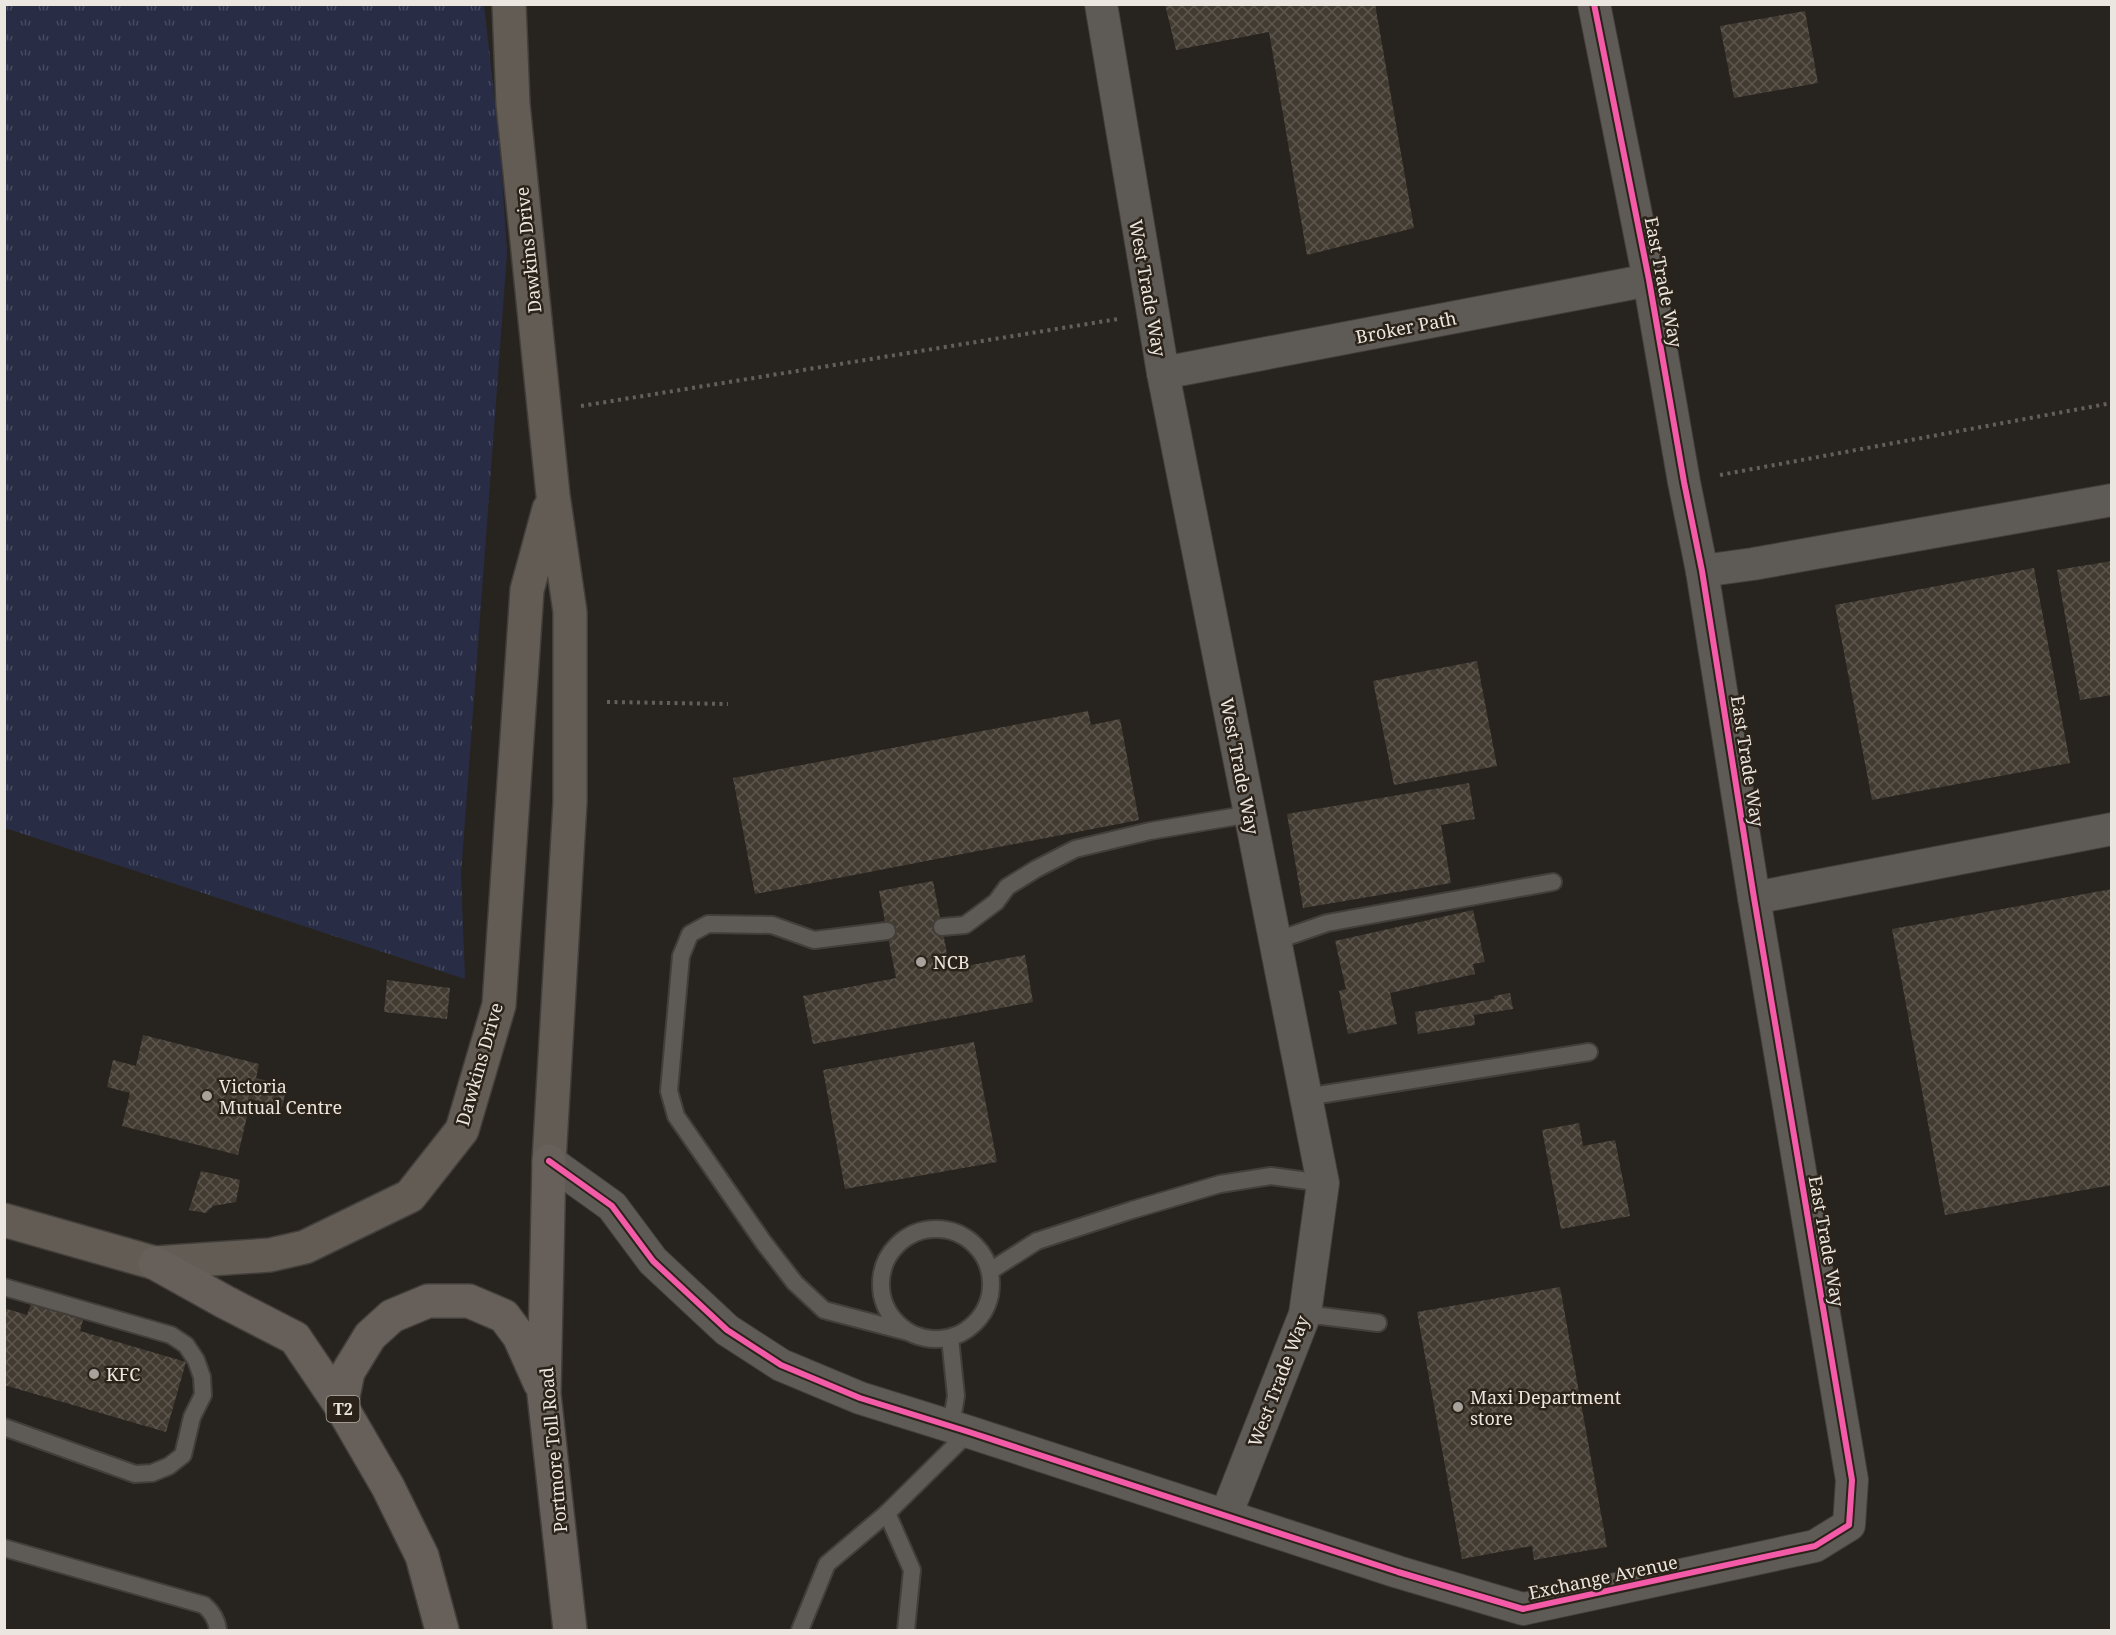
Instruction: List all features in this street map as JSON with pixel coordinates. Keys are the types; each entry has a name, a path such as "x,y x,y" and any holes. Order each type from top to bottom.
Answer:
{"highway":[{"name":"Portmore Toll Road","path":"549,1161 544,1394 570,1630"},
{"name":"T2","path":"154,1263 295,1338 341,1406 388,1487 422,1556 442,1630"},
{"path":"341,1406 348,1372 370,1336 392,1316 428,1301 469,1301 504,1316 519,1336 544,1394"}],"main road":[{"name":"Dawkins Drive","path":"508,4 513,104 544,411 553,495 570,612 570,802 549,1161"},
{"name":"Dawkins Drive","path":"4,1221 154,1263 270,1255 305,1247 410,1196 462,1130 499,1005 527,590 553,495"}],"street":[{"name":"West Trade Way","path":"1101,4 1163,373 1323,1183 1305,1314 1226,1515"},
{"name":"East Trade Way","path":"1594,4 1649,280 1702,571 1754,898 1852,1480 1849,1525"},
{"name":"Broker Path","path":"1163,373 1649,280"},
{"path":"1702,571 1753,564 2112,500"},
{"path":"1754,898 2112,829"},
{"name":"Exchange Avenue","path":"549,1161 612,1206 653,1260 727,1330 781,1365 860,1398 1398,1572 1523,1609 1815,1546 1849,1525"}],"lane":[{"path":"942,927 965,925 996,902 1007,887 1076,849 1150,831 1250,814"},
{"path":"1275,941 1327,923 1553,882"},
{"path":"887,931 814,940 772,925 708,924 690,934 681,956 669,1091 676,1116 764,1244 795,1284 824,1310 908,1332 929,1340 950,1338 970,1329 985,1313 992,1293 990,1271 981,1251 965,1236 944,1229 922,1230 903,1239 889,1256 883,1272 882,1298 892,1317 908,1332"},
{"path":"1306,1096 1589,1052"},
{"path":"990,1271 1037,1241 1220,1184 1270,1176 1323,1183"},
{"path":"4,1287 171,1335 186,1345 196,1360 202,1377 203,1395 192,1417 183,1455 169,1466 153,1473 135,1474 4,1426"},
{"path":"1305,1314 1378,1323"},
{"path":"800,1630 826,1564 887,1513 960,1429 950,1338"},
{"path":"887,1513 912,1570 906,1630"},
{"path":"4,1548 204,1605 215,1618 218,1630"}],"path":[{"path":"544,411 1153,313"},
{"path":"1684,482 2112,403"},
{"path":"570,701 728,704"}],"green space":[{"path":"5,4 484,5 500,147 507,253 461,874 465,979 5,828"}],"building":[{"path":"1165,4 1375,4 1414,228 1307,255 1269,32 1176,50"},
{"path":"1805,11 1818,83 1734,98 1720,26"},
{"path":"2112,561 2112,695 2080,700 2057,570"},
{"path":"2034,568 2070,763 1872,800 1835,605"},
{"path":"1477,661 1497,766 1394,785 1373,681"},
{"path":"1088,711 1091,725 1120,719 1139,820 755,894 733,778"},
{"path":"1469,783 1475,819 1441,825 1451,883 1303,908 1287,814"},
{"name":"NCB","path":"933,881 950,969 1025,955 1033,1002 813,1044 803,996 896,978 879,891"},
{"path":"2112,889 2112,1185 1945,1215 1892,929"},
{"path":"1473,910 1485,962 1473,964 1475,974 1390,993 1397,1024 1348,1034 1339,991 1346,989 1335,941"},
{"path":"387,980 450,988 447,1019 384,1012"},
{"path":"1510,993 1513,1009 1474,1015 1475,1025 1418,1034 1415,1012 1494,999 1494,996"},
{"name":"Victoria Mutual Centre","path":"143,1035 259,1064 256,1078 287,1086 282,1107 251,1099 238,1155 122,1126 130,1093 107,1087 113,1060 136,1066"},
{"path":"974,1042 997,1162 845,1189 823,1070"},
{"path":"1579,1123 1583,1146 1615,1140 1630,1216 1561,1229 1542,1130"},
{"path":"201,1171 240,1180 236,1202 213,1206 206,1213 189,1210"},
{"path":"1560,1287 1607,1547 1534,1560 1532,1546 1462,1559 1417,1312"},
{"name":"KFC","path":"31,1304 83,1320 80,1331 186,1362 166,1432 4,1385 4,1308 27,1315"}],"cycle path":[{"path":"549,1161 612,1206 653,1261 727,1330 781,1365 860,1398 1398,1572 1523,1609 1815,1546 1849,1525 1852,1480 1754,898 1702,571 1649,280 1594,4"}],"place":[{"name":"NCB","path":"921,962"},
{"name":"Victoria Mutual Centre","path":"207,1096"},
{"name":"KFC","path":"94,1374"},
{"name":"Maxi Department store","path":"1458,1407"}]}
